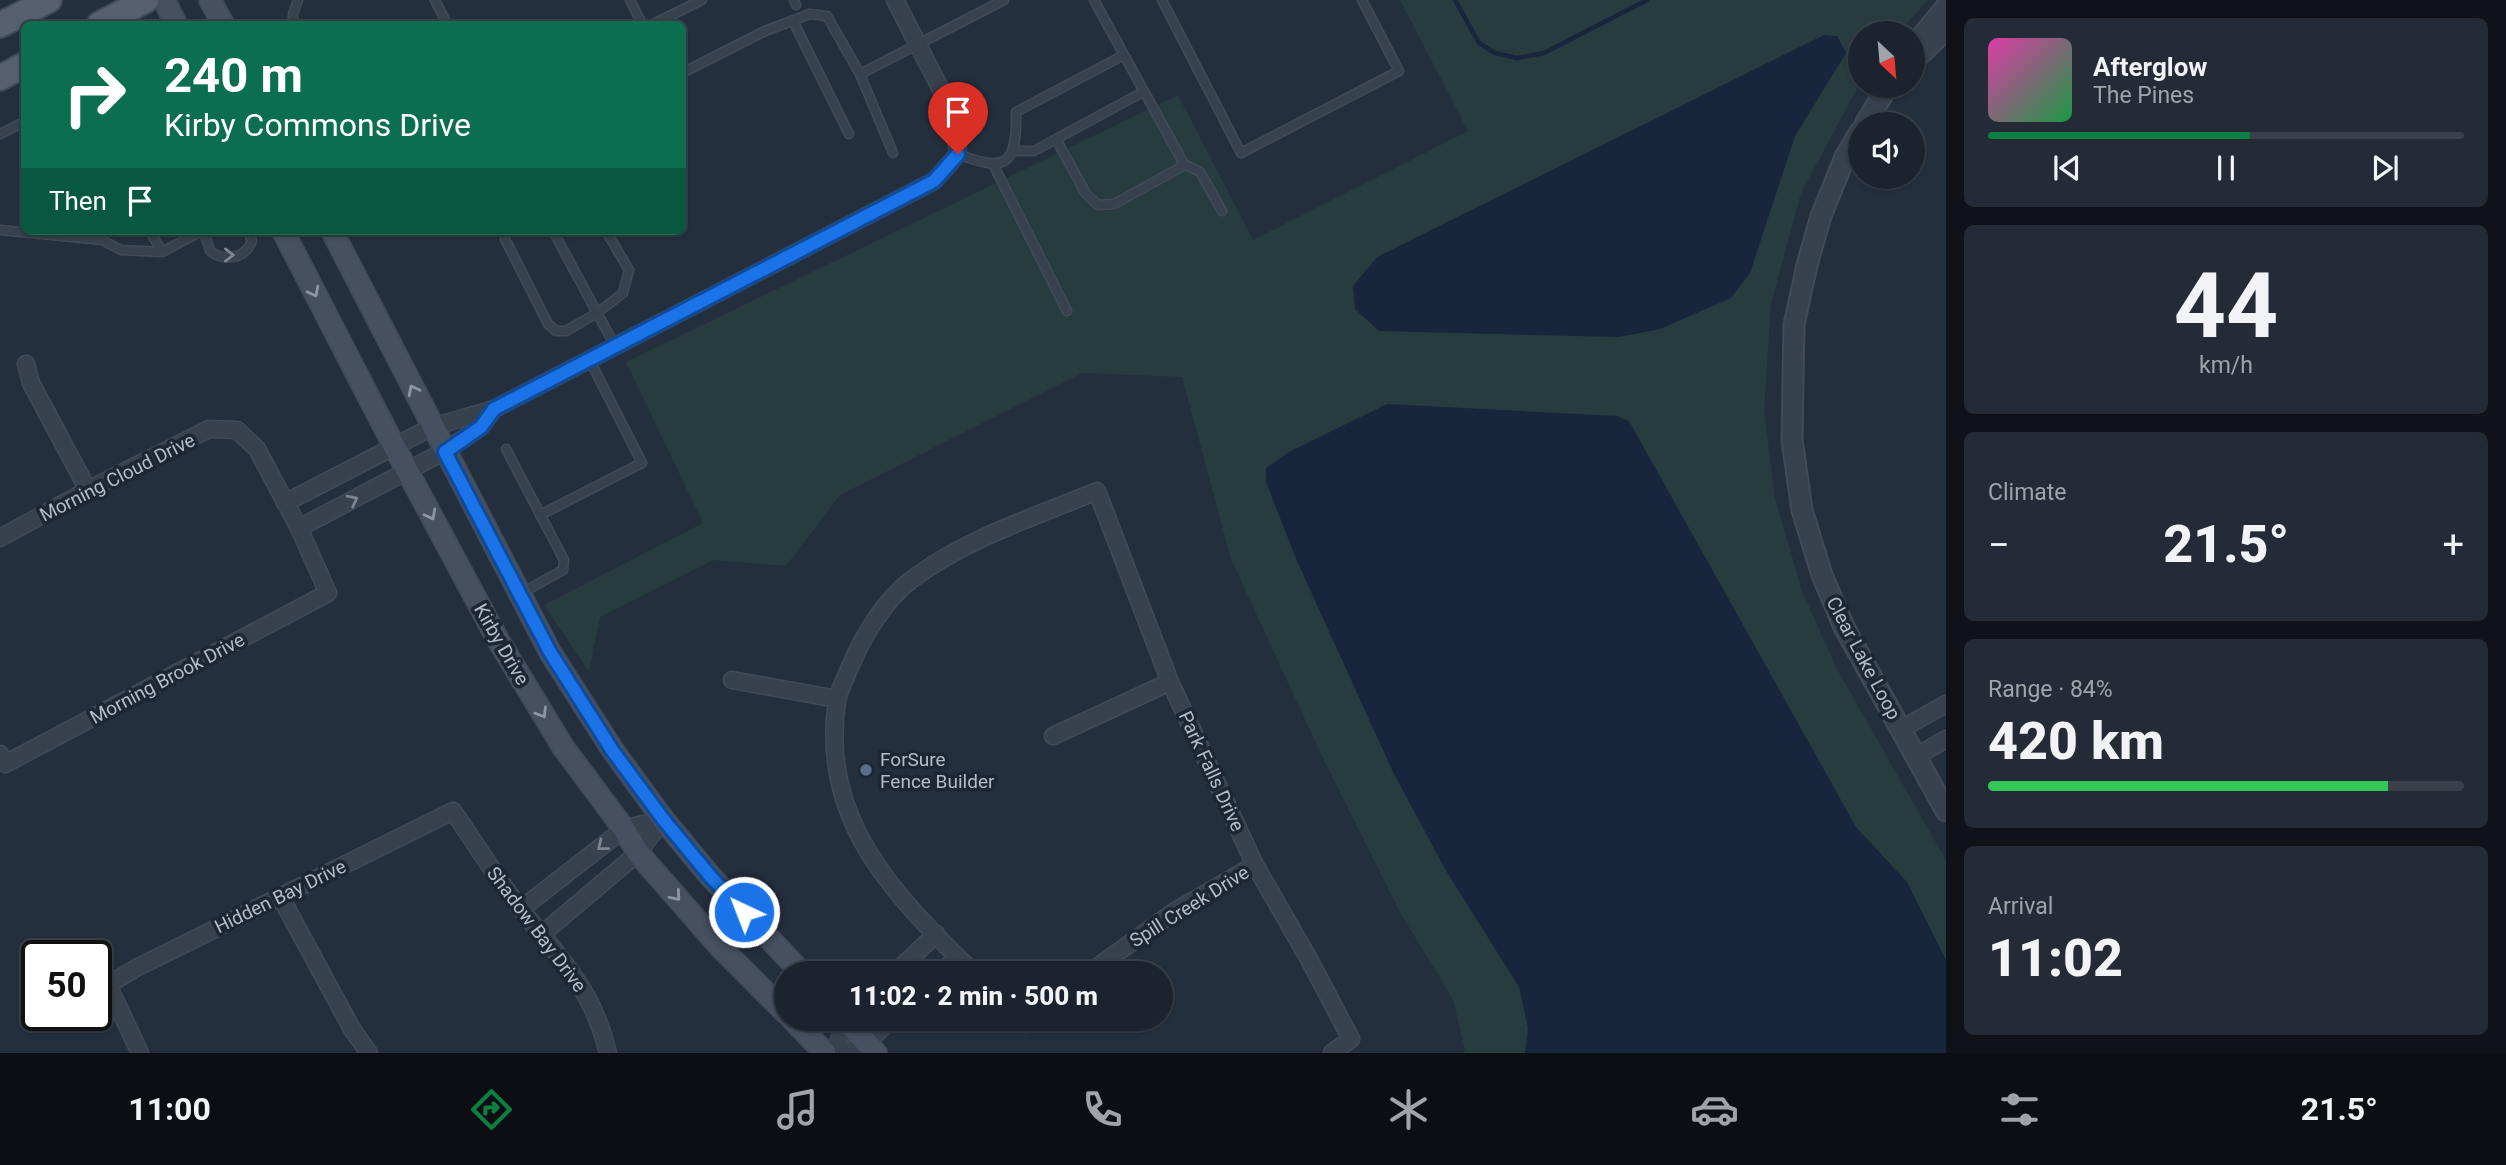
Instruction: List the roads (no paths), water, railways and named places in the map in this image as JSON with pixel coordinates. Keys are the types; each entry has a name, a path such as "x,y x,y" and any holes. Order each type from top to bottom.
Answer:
{"main road":[{"path":"0,25 49,0"},
{"path":"106,21 146,0"},
{"path":"164,0 174,21"},
{"path":"209,0 221,21"},
{"path":"0,78 21,67"},
{"name":"Kirby Drive","path":"285,235 394,446 512,664 563,747 624,829 638,853 721,948 774,1001"},
{"name":"Kirby Drive","path":"334,235 550,652 612,750 663,819 710,876 791,961"},
{"path":"804,1031 825,1053"},
{"path":"852,1031 863,1050"}],"street":[{"path":"494,409 481,427 445,452 299,528 285,503 432,427 494,409 934,181 958,154 954,115 895,0"},
{"path":"1925,32 1946,7"},
{"path":"1925,50 1946,30"},
{"name":"Clear Lake Loop","path":"1848,152 1821,216 1794,325 1792,440 1802,510 1822,575 1844,627 1946,811"},
{"path":"26,364 32,383 88,490"},
{"name":"Morning Cloud Drive","path":"0,538 209,429 237,430 257,449 285,503"},
{"name":"Park Falls Drive","path":"837,699 857,651 878,615 908,582 968,545 1097,491 1170,682 1255,865 1304,949 1351,1039 1332,1053"},
{"name":"Morning Brook Drive","path":"3,759 328,593 299,528"},
{"path":"732,680 837,699 836,752 839,781 858,838 876,867 961,961"},
{"path":"1053,736 1170,682"},
{"path":"1901,729 1946,704"},
{"path":"1917,756 1946,739"},
{"name":"Hidden Bay Drive","path":"140,1053 108,985 136,968 453,811"},
{"name":"Shadow Bay Drive","path":"453,811 521,909 562,958 590,1001 608,1053"},
{"path":"521,909 624,829 663,819"},
{"path":"542,934 638,853 663,819"},
{"name":"Spill Creek Drive","path":"1106,961 1175,911 1255,865"},
{"path":"280,896 352,1029 369,1053"},
{"path":"908,961 936,934"},
{"path":"953,961 957,957"},
{"path":"835,1053 841,1031"},
{"path":"863,1050 880,1031"}],"lane":[{"path":"293,21 298,0"},
{"path":"435,0 446,21"},
{"path":"630,0 640,21"},
{"path":"659,21 702,0"},
{"path":"859,74 1004,0"},
{"path":"1094,0 1185,165 1200,172 1222,211"},
{"path":"1162,0 1241,153 1399,71 1362,0"},
{"path":"686,71 765,31 810,14 827,16 859,74 893,153"},
{"path":"793,21 849,134"},
{"path":"958,154 983,164 1005,160 1014,151 1016,112 1124,55"},
{"path":"1014,151 1034,151 1143,92"},
{"path":"0,134 21,124"},
{"path":"1056,139 1086,194 1098,205 1114,204 1185,165"},
{"path":"993,164 1067,311"},
{"path":"0,230 21,232"},
{"path":"51,235 102,240 121,250 162,252 195,235"},
{"path":"99,235 102,240"},
{"path":"152,235 162,252"},
{"path":"204,235 209,251 225,257 240,256 249,249 252,242 249,235"},
{"path":"504,235 548,324 556,331 566,331 597,313 623,293 629,270 608,235"},
{"path":"555,235 615,346"},
{"path":"540,515 642,463 589,359"},
{"path":"506,449 564,560 563,570 520,594"}],"water":[{"path":"1824,35 1837,36 1846,53 1795,136 1750,273 1731,298 1660,329 1619,337 1379,331 1355,309 1353,286 1377,257"},
{"path":"1387,404 1617,416 1629,421 1856,827 1907,882 1946,960 1946,1053 1525,1053 1528,1028 1519,987 1445,869 1393,772 1297,561 1266,482 1266,468 1289,452"}],"waterway":[{"path":"1455,0 1479,43 1495,53 1517,58 1544,53 1647,0"}],"place":[{"name":"ForSure Fence Builder","path":"866,770"}]}
